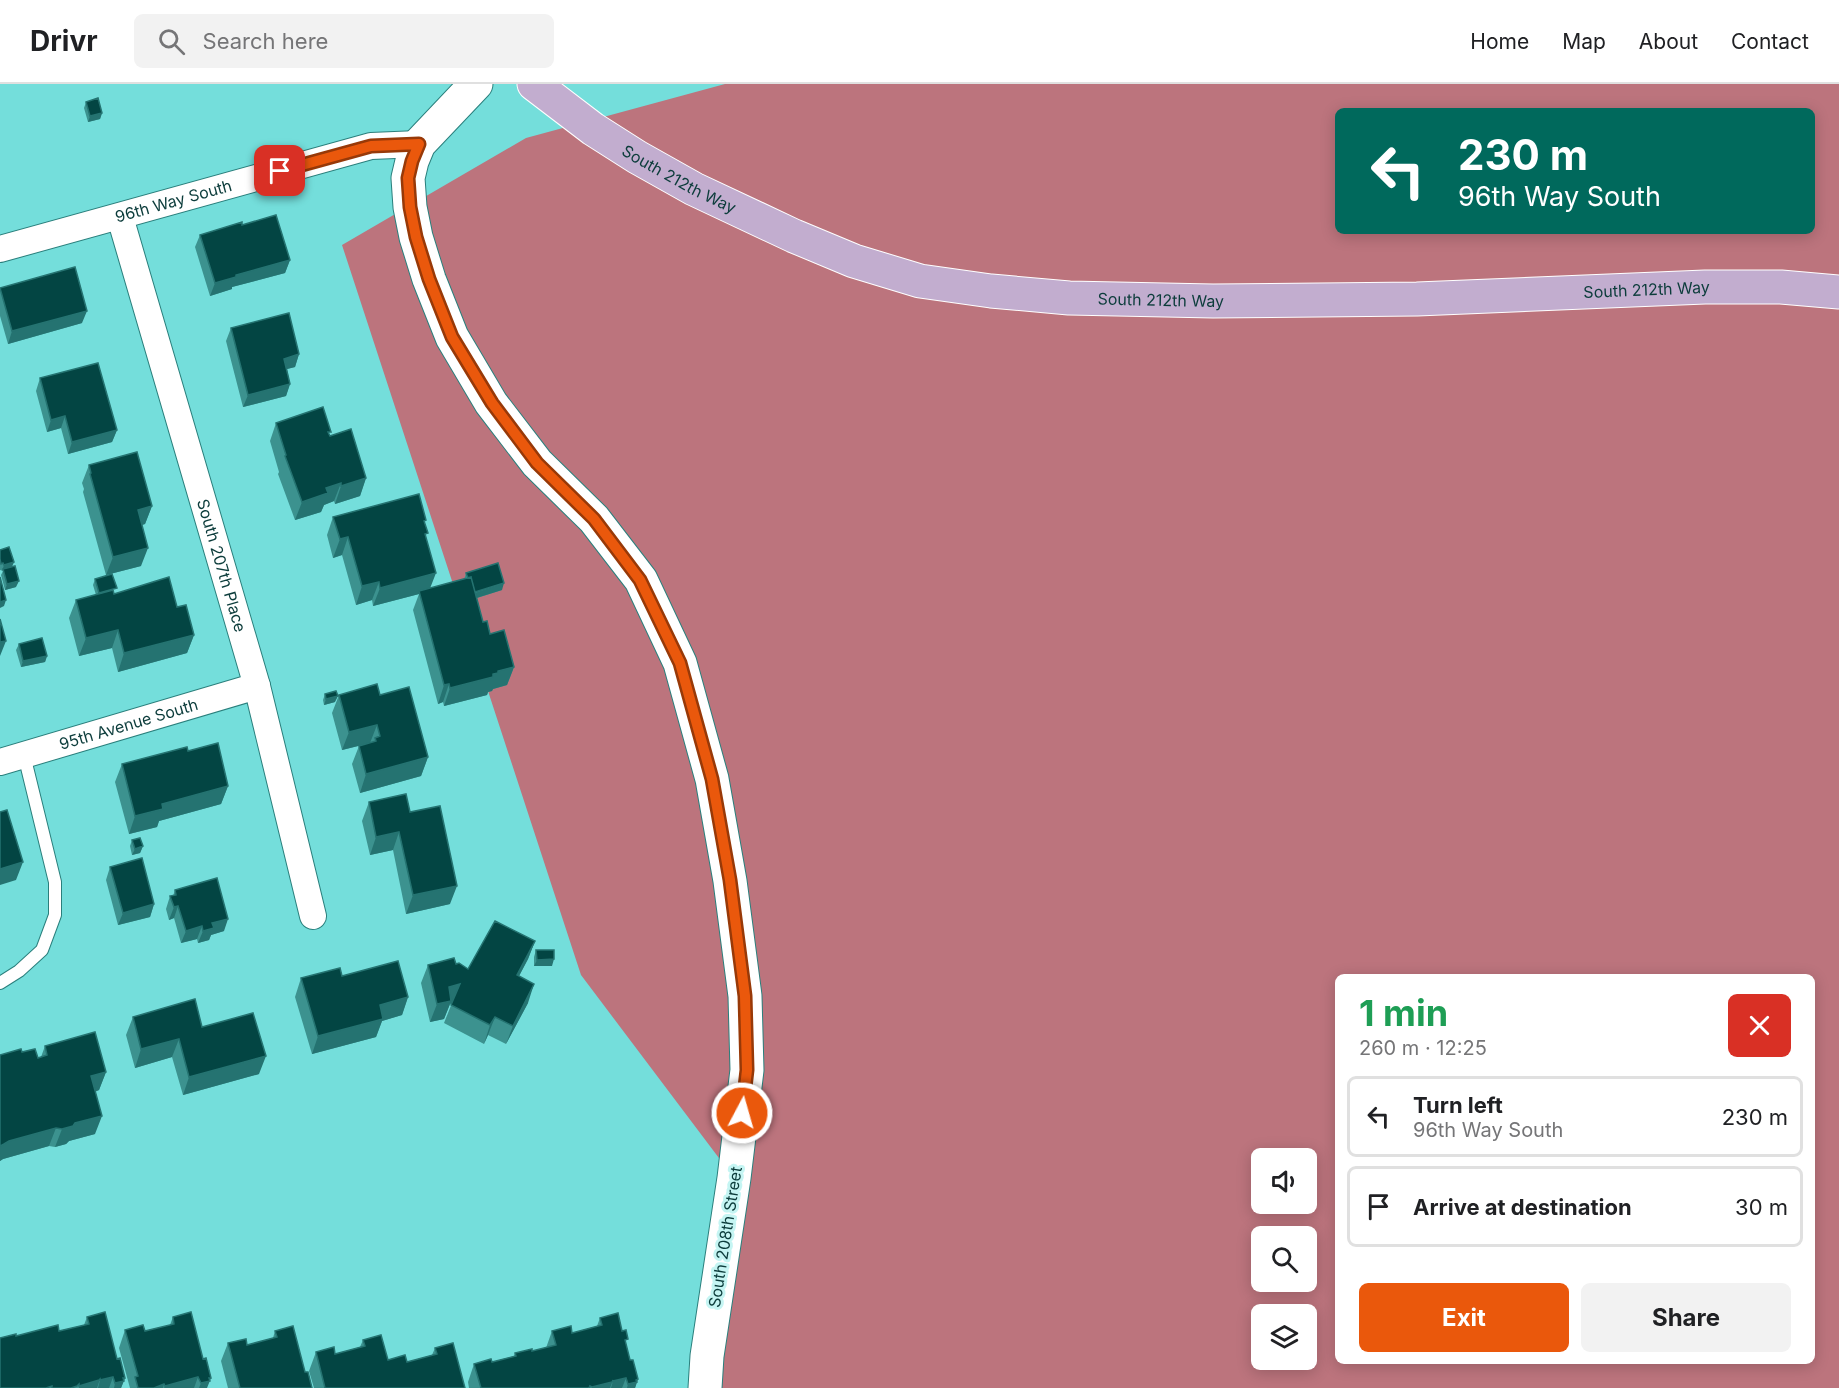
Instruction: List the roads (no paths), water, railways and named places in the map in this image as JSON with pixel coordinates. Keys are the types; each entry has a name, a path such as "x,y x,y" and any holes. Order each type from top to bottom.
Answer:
{"main road":[{"name":"South 212th Way","path":"534,84 593,129 694,189 794,236 854,261 920,281 991,291 1069,298 1213,301 1417,299 1705,287 1781,287 1839,291"}],"street":[{"name":"South 208th Street","path":"476,84 419,144 412,161 408,178 410,207 416,237 429,279 452,337 492,403 537,463 594,519 640,580 680,663 712,779 730,880 745,996 747,1070 734,1178 706,1356 705,1388"},
{"name":"96th Way South","path":"0,249 371,146 419,144"},
{"name":"South 207th Place","path":"120,217 257,686 313,916"},
{"name":"95th Avenue South","path":"12,759 257,686"}],"lane":[{"path":"0,983 19,971 42,950 55,915 55,882 12,759"}]}
